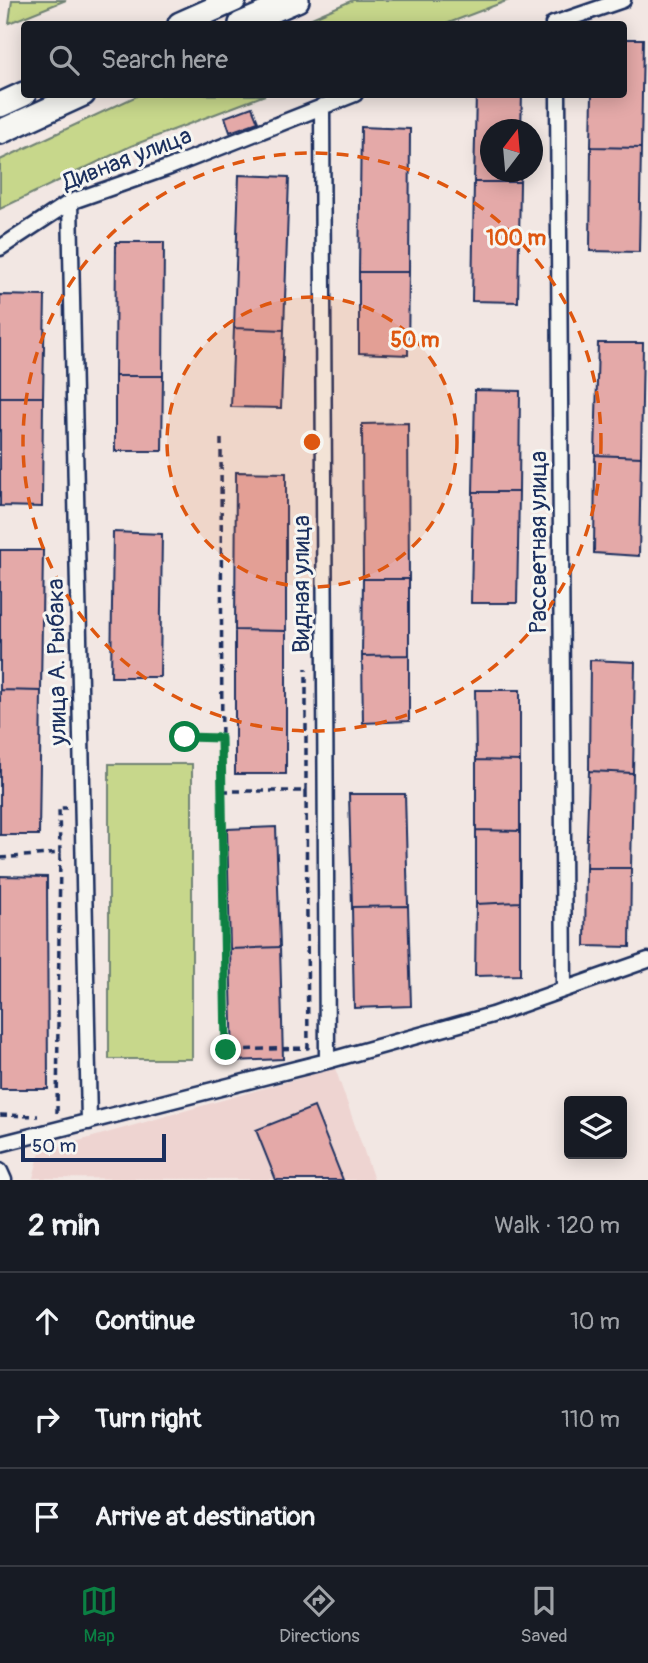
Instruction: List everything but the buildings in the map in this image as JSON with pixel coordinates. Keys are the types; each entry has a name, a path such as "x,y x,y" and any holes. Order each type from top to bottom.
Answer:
{"main road":[{"path":"187,21 234,0"},
{"path":"248,21 297,0"},
{"path":"0,106 21,96"},
{"path":"0,132 74,98"}],"street":[{"path":"564,21 623,0"},
{"name":"Дивная улица","path":"0,248 70,202 170,167 344,98"},
{"name":"Рассветная улица","path":"558,98 564,989"},
{"name":"Видная улица","path":"322,106 327,1061"},
{"name":"улица А. Рыбака","path":"70,202 89,1122"},
{"path":"0,1144 327,1061 492,1015 648,960"},
{"path":"0,1171 4,1180"}],"path":[{"path":"221,439 221,738 226,1050 308,1048 306,791 222,791"},
{"path":"185,737 221,738"},
{"path":"57,1116 59,808 83,808"},
{"path":"0,858 60,853"},
{"path":"0,1115 45,1116"}],"shaded area":[{"path":"335,1068 374,1180 33,1178 40,1152"}],"green space":[{"path":"12,0 66,0 9,23"},
{"path":"353,0 509,0 454,21 305,21"},
{"path":"132,98 257,98 131,146 0,209 0,160"},
{"path":"109,764 192,764 192,1059 109,1059"}],"route":[{"path":"185,737 221,738 226,1050"}]}
